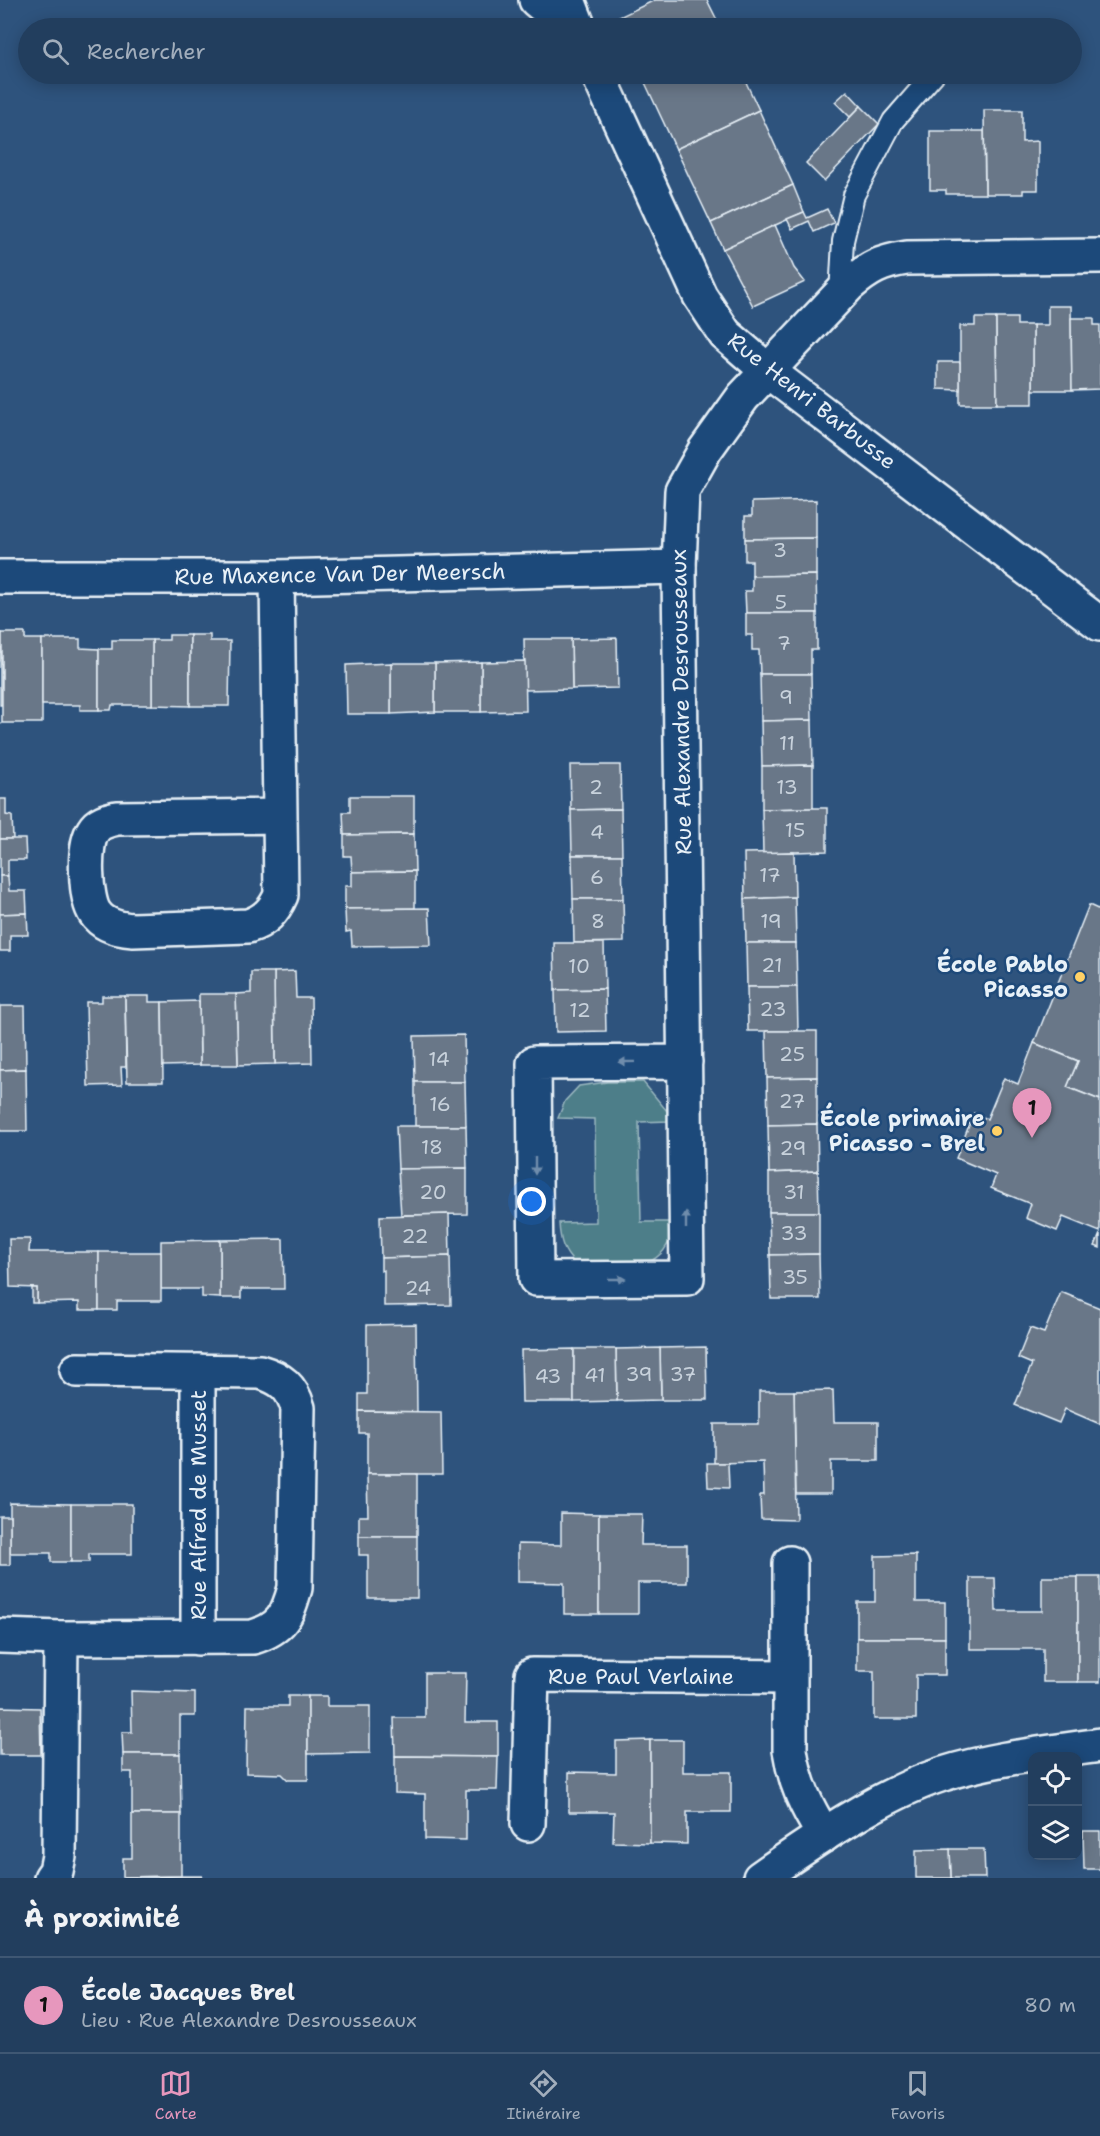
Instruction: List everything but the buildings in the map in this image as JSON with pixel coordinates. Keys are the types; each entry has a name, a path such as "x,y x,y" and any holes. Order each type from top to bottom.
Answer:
{"street":[{"path":"537,0 558,18"},
{"path":"568,0 575,18"},
{"name":"Rue Henri Barbusse","path":"603,84 700,296 725,334 769,372 1100,624"},
{"name":"Rue Alexandre Desrousseaux","path":"685,1062 534,1063 536,1279 687,1278 685,1062 680,567 682,491 711,441 743,397 840,295 866,271 884,262 907,258 1100,256"},
{"name":"Rue Maxence Van Der Meersch","path":"0,577 277,577 680,567"},
{"path":"277,577 281,895 276,906 260,923 248,926 133,930 118,928 96,915 88,894 88,839 98,825 117,818 279,816"},
{"name":"Rue Alfred de Musset","path":"0,1636 253,1637 271,1631 281,1622 290,1605 295,1588 298,1408 286,1384 276,1377 260,1372 77,1370"},
{"name":"Rue Alfred de Musset","path":"198,1371 198,1638"},
{"path":"790,1563 790,1750 793,1772 803,1799 824,1835"},
{"path":"51,1878 56,1871 59,1856 61,1638"},
{"name":"Rue Paul Verlaine","path":"528,1824 532,1675 789,1677"},
{"path":"760,1878 803,1847 885,1800 941,1774 1005,1758 1100,1745"}],"lane":[{"path":"840,295 843,241 854,195 893,121 925,84"}],"green space":[{"path":"607,1082 643,1082 667,1111 669,1121 639,1122 641,1222 671,1222 671,1234 662,1252 652,1260 628,1266 575,1263 565,1250 560,1235 559,1223 596,1222 595,1119 558,1118 565,1101 579,1086"}],"place":[{"name":"École Pablo Picasso","path":"1080,977"},
{"name":"École primaire Picasso - Brel","path":"997,1131"},
{"name":"École Jacques Brel","path":"1032,1138"}]}
